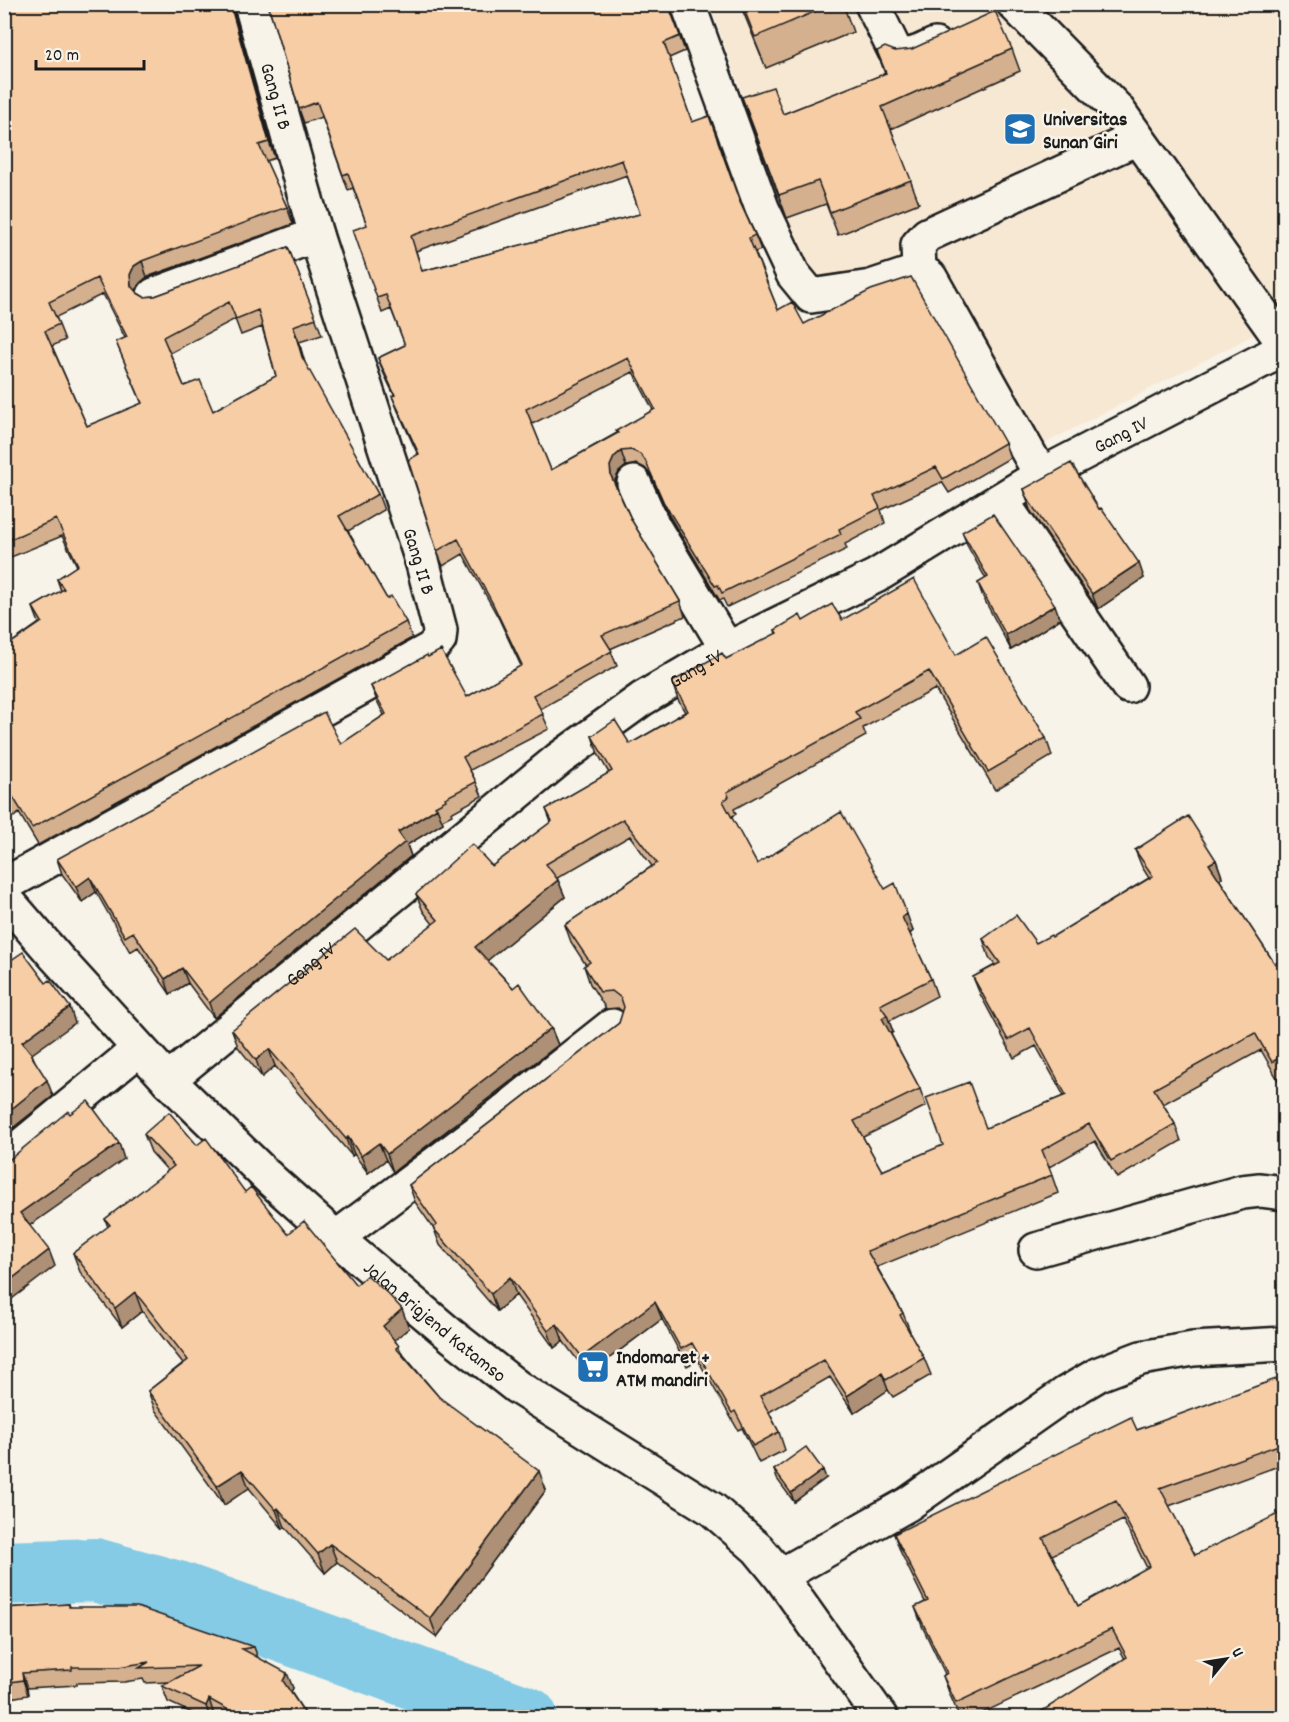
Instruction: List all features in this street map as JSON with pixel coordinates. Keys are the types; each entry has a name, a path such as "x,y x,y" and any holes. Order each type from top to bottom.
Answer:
{"street":[{"name":"Gang II B","path":"4,885 431,649 439,640 440,630 423,564 316,235 251,4"},
{"path":"688,4 762,208 793,274 811,296 871,287 919,271 930,277 1041,475"},
{"path":"872,4 895,51 906,57 1015,6 1117,109 1284,344"},
{"path":"919,271 918,245 927,235 1137,138"},
{"path":"154,295 316,235"},
{"name":"Gang IV","path":"168,1080 559,759 642,699 727,649 876,576 1041,475 1284,349"},
{"path":"634,483 653,526 727,649"},
{"path":"1001,500 1128,686"},
{"name":"Jalan Brigjend Katamso","path":"4,897 168,1080 271,1180 336,1238 452,1336 517,1387 712,1509 758,1549 780,1576 881,1718"},
{"path":"336,1238 488,1125 612,1026"},
{"path":"4,1160 139,1050"},
{"path":"1036,1250 1242,1192 1260,1190 1284,1193"},
{"path":"780,1576 908,1504 1065,1394 1099,1374 1141,1358 1193,1349 1284,1344"}],"shaded area":[{"name":"Universitas Sunan Giri","path":"710,5 1284,5 1284,319 1038,447 814,290"}],"building":[{"path":"4,4 230,4 269,142 259,145 287,207 142,261 134,266 130,275 131,286 144,297 155,296 288,247 316,318 293,326 302,357 378,494 339,516 387,599 391,596 406,622 32,828 13,797 8,800 4,795 4,648 42,622 33,607 64,589 57,579 78,565 56,519 4,542","holes":["97,278 127,337 116,342 142,403 87,426 45,331 59,324 49,302","229,302 236,319 258,310 276,376 213,411 200,380 184,386 163,337"]},
{"path":"268,4 668,4 680,36 664,43 692,122 709,116 739,200 755,235 749,238 778,310 792,302 804,324 871,290 911,277 1005,443 943,479 936,467 874,496 880,508 839,529 841,534 722,593 718,585 715,586 664,503 645,460 640,454 631,450 621,451 614,457 610,466 611,476 632,521 680,601 602,635 612,651 533,695 543,714 463,757 476,782 445,798 446,800 435,806 437,808 398,832 405,842 209,1003 182,968 165,979 133,932 125,937 90,877 76,887 57,859 324,712 341,744 386,714 371,686 427,655 428,657 441,650 467,697 522,665 458,539 437,551 408,460 419,454 392,396 395,395 378,358 405,345 386,295 377,298 353,230 367,225 348,173 343,175 317,102 299,109","holes":["622,160 640,214 422,271 411,236","628,358 655,409 616,431 618,433 551,470 526,409"]},
{"path":"742,4 833,4 755,37"},
{"path":"995,11 1012,49 882,107 911,180 830,212 818,181 779,195 742,97 773,87 783,114 886,73 877,51 885,47 895,51 912,49"},
{"path":"1071,463 1099,509 1101,508 1139,563 1092,594 1025,495 1024,489"},
{"path":"993,514 1055,605 1006,635 978,583 988,577 962,532"},
{"path":"914,579 956,655 986,637 1046,738 988,772 929,671 855,712 860,719 727,792 729,797 723,801 757,864 841,812 885,889 895,883 907,914 902,917 931,979 880,1005 887,1015 882,1018 920,1089 854,1121 882,1171 943,1145 926,1098 969,1082 986,1128 1066,1095 1030,1028 1008,1040 973,977 1000,963 983,939 1016,915 1036,943 1051,935 1052,937 1153,876 1135,850 1188,816 1216,860 1209,864 1275,964 1284,959 1284,1055 1272,1062 1255,1033 1154,1089 1175,1124 1111,1161 1089,1124 1042,1150 1052,1175 867,1251 903,1313 900,1315 924,1358 886,1380 882,1373 847,1396 824,1360 760,1396 779,1432 753,1446 735,1411 732,1413 692,1343 681,1349 655,1302 582,1357 557,1324 548,1331 510,1277 491,1294 433,1228 437,1225 409,1185 619,1023 624,1007 621,998 612,991 600,992 584,966 590,962 565,925 657,863 623,819 546,864 558,880 475,947 513,988 519,983 551,1028 387,1154 379,1143 361,1156 348,1137 346,1139 269,1049 256,1060 232,1030 355,929 386,960 438,920 416,894 472,844 492,866 552,821 546,809 612,771 592,736 615,720 630,744 688,711 672,682 722,653 726,659 777,633 775,630 800,615 803,621 832,604 842,620"},
{"path":"23,952 46,983 50,980 70,1007 22,1042 47,1080 4,1115 4,965"},
{"path":"88,1101 119,1143 20,1213 49,1250 4,1285 4,1161 10,1159 68,1111 70,1114"},
{"path":"169,1112 197,1145 206,1138 245,1192 251,1187 288,1234 304,1221 356,1285 367,1275 388,1294 402,1309 383,1326 399,1346 396,1348 439,1397 539,1471 430,1618 330,1544 318,1554 242,1470 217,1486 148,1391 188,1360 135,1292 115,1308 73,1253 110,1225 105,1219 174,1166 144,1134"},
{"path":"1284,1376 1284,1443 1160,1488 1195,1555 1284,1511 1284,1718 1031,1718 1127,1657 1112,1629 956,1703 943,1676 947,1673 915,1607 928,1601 894,1534 1131,1417 1137,1430","holes":["1116,1501 1150,1566 1078,1606 1043,1538"]},
{"path":"806,1447 823,1470 791,1493 774,1470"},
{"path":"69,1604 69,1607 137,1607 254,1647 242,1649 287,1673 283,1681 308,1718 243,1718 209,1699 206,1706 162,1686 199,1666 139,1668 149,1662 118,1667 72,1667 72,1670 22,1673 23,1680 4,1683 4,1608"}],"waterway":[{"path":"4,1573 95,1570 178,1593 526,1718"}],"place":[{"name":"Universitas Sunan Giri","path":"1020,129"},
{"name":"Indomaret + ATM mandiri","path":"593,1367"}]}
